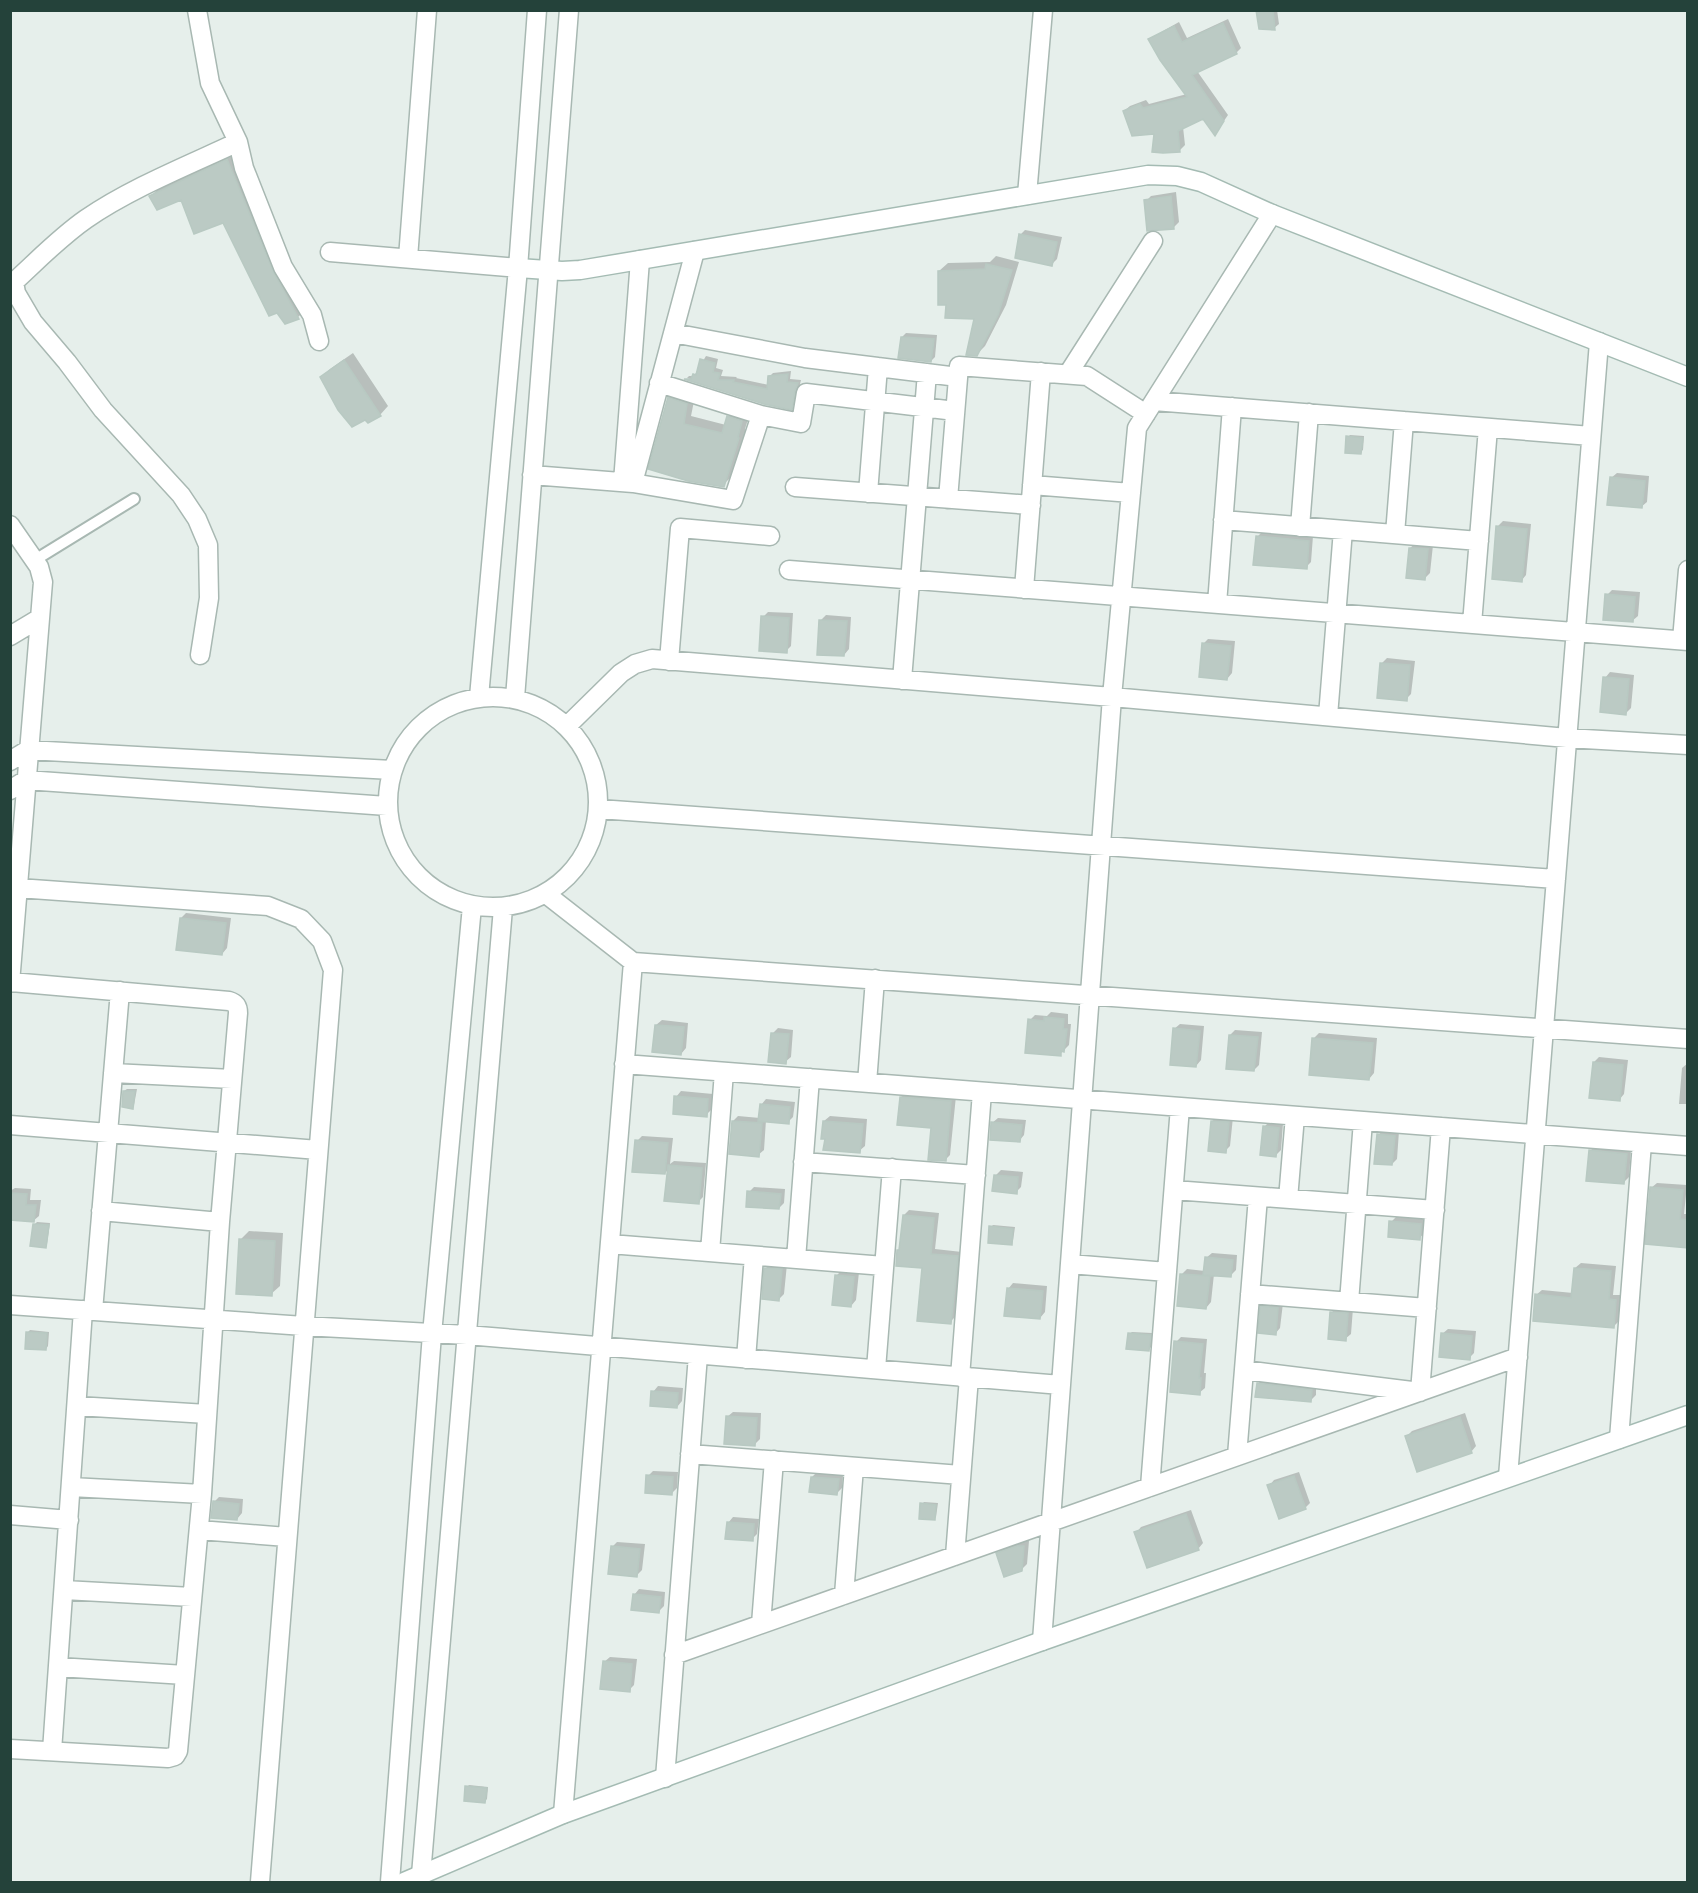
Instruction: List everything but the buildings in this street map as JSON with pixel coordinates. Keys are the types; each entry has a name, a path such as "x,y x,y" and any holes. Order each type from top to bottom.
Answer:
{"street":[{"path":"197,10 210,83 238,142 244,168 283,267 312,315 319,341"},
{"path":"408,258 427,10"},
{"path":"479,697 518,268 537,10"},
{"path":"515,698 569,10"},
{"path":"1028,195 1043,10"},
{"path":"200,655 209,598 208,545 197,519 181,495 103,410 33,322 16,293 14,282 87,218 153,182 238,142"},
{"path":"330,252 518,268 580,270 1148,175 1177,176 1201,182 1272,214 1688,377"},
{"path":"1042,1641 1112,697 1137,428 1272,214"},
{"path":"1068,374 1153,240"},
{"path":"628,483 660,383 694,251"},
{"path":"628,483 640,260"},
{"path":"673,333 805,358 958,377"},
{"path":"1508,1477 1599,342"},
{"path":"948,499 959,366 1087,376 1150,408 1232,407 1591,436"},
{"path":"868,493 878,367"},
{"path":"1024,589 1041,372"},
{"path":"902,680 927,373"},
{"path":"660,383 761,415 801,423 806,393 955,411"},
{"path":"1216,604 1232,407"},
{"path":"1300,527 1309,413"},
{"path":"532,475 628,483 733,500 761,415"},
{"path":"1395,534 1404,421"},
{"path":"1472,624 1488,428"},
{"path":"1032,485 1131,493"},
{"path":"795,487 1031,506"},
{"path":"1223,520 1479,541"},
{"path":"10,525 35,560 43,582 10,982 234,1003 238,1007 220,1222 202,1494 179,1743 175,1756 168,1758 10,1749"},
{"path":"669,661 680,528 770,536"},
{"path":"1328,717 1343,530"},
{"path":"789,570 1685,640 1688,570"},
{"path":"10,636 40,618"},
{"path":"567,726 621,673 635,664 652,659 1567,738 1688,745"},
{"path":"479,697 515,698 539,706 567,726 582,744 596,775 599,809 591,843 572,872 546,894 525,903 503,908 472,906 439,893 412,871 394,841 387,806 392,770 405,743 425,721 450,705 479,697"},
{"path":"10,761 28,750 392,770"},
{"path":"10,790 26,780 387,806"},
{"path":"599,809 1556,879"},
{"path":"18,888 268,906 301,919 322,941 333,970 260,1882"},
{"path":"546,894 633,962 1688,1039"},
{"path":"390,1882 432,1334 472,906"},
{"path":"422,1875 503,908"},
{"path":"563,1815 633,962"},
{"path":"867,1083 875,979"},
{"path":"52,1751 77,1406 101,1211 120,991"},
{"path":"624,1064 1688,1146"},
{"path":"710,1252 724,1072"},
{"path":"113,1073 232,1078"},
{"path":"796,1259 810,1078"},
{"path":"954,1556 961,1475 964,1377 982,1092"},
{"path":"1150,1487 1180,1107"},
{"path":"1288,1199 1294,1116"},
{"path":"1349,1302 1363,1121"},
{"path":"10,1125 318,1150"},
{"path":"1420,1392 1441,1127"},
{"path":"1619,1439 1642,1143"},
{"path":"803,1162 976,1175"},
{"path":"876,1370 892,1168"},
{"path":"1174,1190 1435,1210"},
{"path":"1237,1456 1258,1197"},
{"path":"101,1211 220,1222"},
{"path":"610,1244 884,1266"},
{"path":"746,1359 754,1256"},
{"path":"1070,1264 1167,1272"},
{"path":"1250,1294 1427,1308"},
{"path":"10,1305 467,1335 1061,1385"},
{"path":"665,1778 698,1355"},
{"path":"674,1655 1518,1357"},
{"path":"1244,1370 1420,1392"},
{"path":"77,1406 207,1414"},
{"path":"404,1882 563,1815 1042,1641 1688,1415"},
{"path":"690,1454 961,1475"},
{"path":"761,1624 774,1461"},
{"path":"844,1595 854,1467"},
{"path":"71,1487 202,1494"},
{"path":"10,1515 69,1520"},
{"path":"199,1530 287,1537"},
{"path":"63,1590 192,1597"},
{"path":"58,1667 185,1675"}],"lane":[{"path":"35,560 134,500"}]}
